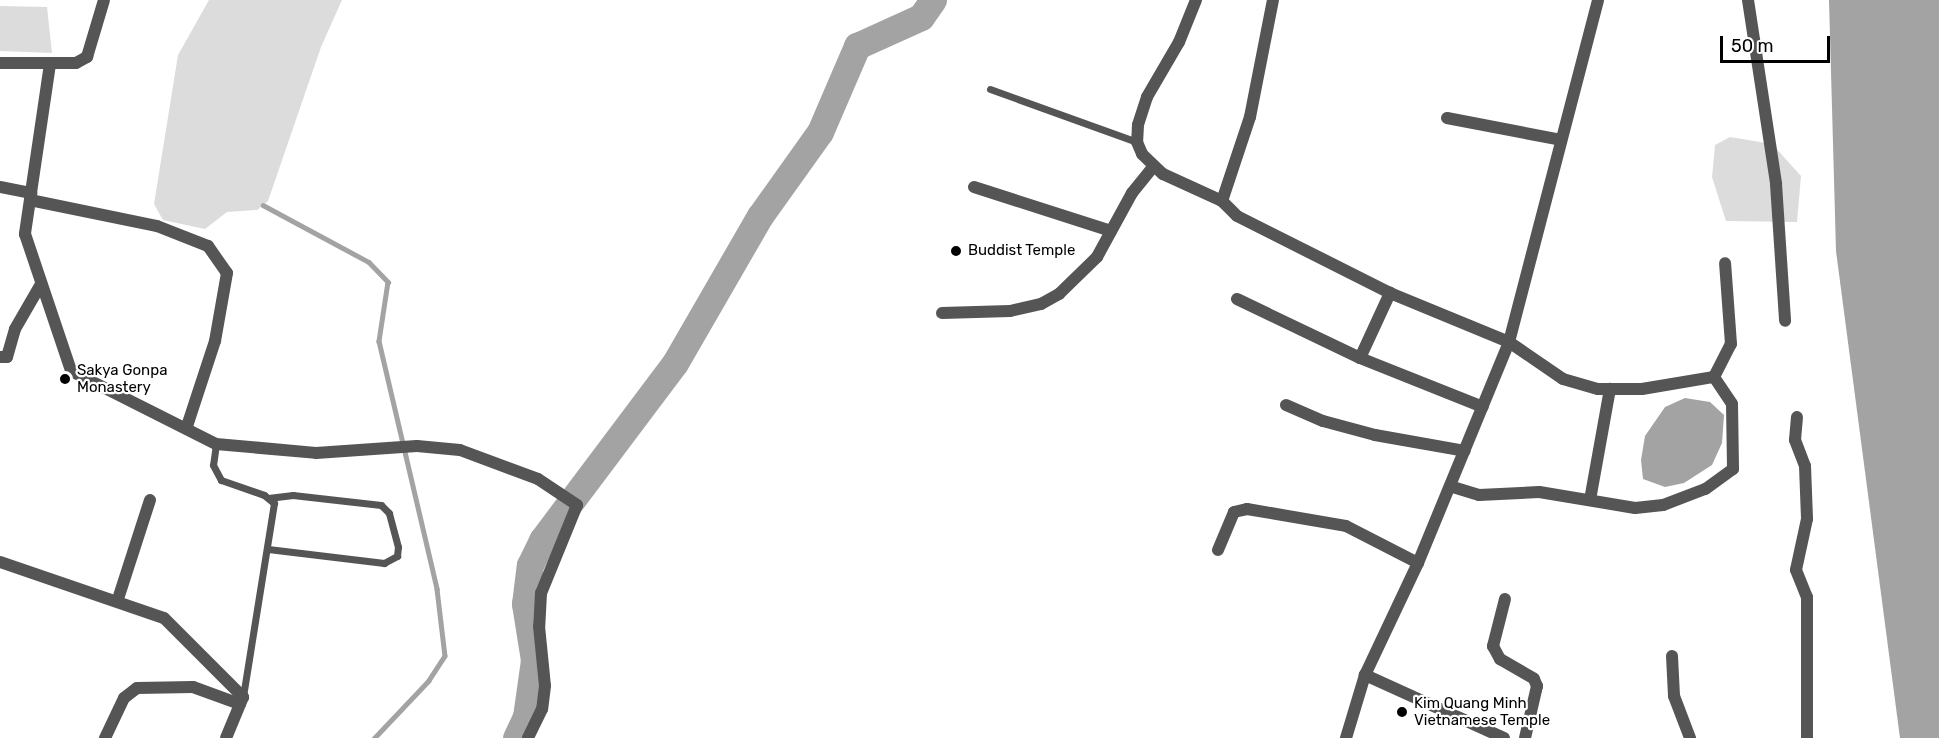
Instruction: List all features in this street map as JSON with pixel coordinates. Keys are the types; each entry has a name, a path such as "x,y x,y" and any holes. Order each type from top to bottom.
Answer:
{"street":[{"path":"0,63 76,63 87,57 104,0"},
{"path":"1196,0 1179,42 1147,98 1137,142 1154,166 1163,174 1222,201 1237,216 1390,293 1509,342 1563,379 1610,389 1642,389 1714,377"},
{"path":"1222,201 1250,117 1273,0"},
{"path":"1346,738 1365,675 1418,563 1509,342 1598,0"},
{"path":"1748,0 1776,184 1785,321"},
{"path":"50,64 25,234 71,371 187,426 216,444 283,452 417,446 468,452 561,491 577,505 541,593 539,626 545,686 542,709 528,738"},
{"path":"1447,117 1561,140"},
{"path":"942,313 1010,311 1041,304 1082,273 1111,231 1132,193 1154,166"},
{"path":"0,187 30,197 157,226 208,246 227,273 215,341 187,426"},
{"path":"974,187 1111,231"},
{"path":"1714,377 1731,344 1725,263"},
{"path":"0,357 7,357 15,329 41,284"},
{"path":"1360,358 1390,293"},
{"path":"1237,299 1360,358 1483,407"},
{"path":"1450,486 1479,495 1539,492 1635,508 1663,505 1705,489 1733,469 1732,404 1714,377"},
{"path":"1590,500 1610,389"},
{"path":"1286,405 1323,421 1375,435 1465,451"},
{"path":"1797,417 1795,440 1805,466 1807,519 1796,570 1807,597 1807,738"},
{"path":"118,599 150,500"},
{"path":"1218,550 1234,512 1247,509 1346,526 1418,563"},
{"path":"0,562 118,599 164,618 242,701"},
{"path":"1506,599 1493,646 1500,659 1534,679 1537,686 1525,738"},
{"path":"1672,656 1674,696 1690,738"},
{"path":"1365,675 1504,738"},
{"path":"105,738 124,698 137,688 193,687 242,701"},
{"path":"226,738 242,701"}],"lane":[{"path":"990,89 1137,142"},
{"path":"216,444 213,465 221,480 270,498 293,495 381,505 389,513 398,547 397,556 384,563 268,549"},
{"path":"242,701 274,510 270,498"}],"shaded area":[{"path":"209,0 342,0 321,47 268,201 257,210 227,212 205,229 163,220 154,204 178,55"},
{"path":"1829,0 1939,0 1939,738 1900,738 1836,251"},
{"path":"0,6 47,7 52,53 0,51"},
{"path":"1730,137 1772,144 1801,176 1797,222 1726,221 1712,177 1715,145"},
{"path":"1685,398 1710,402 1724,415 1722,443 1712,465 1684,483 1665,487 1643,479 1641,460 1645,436 1665,407"}],"waterway":[{"path":"516,738 526,717 534,660 525,604 530,565 542,540 675,363 760,216 820,132 857,46 921,17 933,0"},
{"path":"263,205 369,262 388,282 379,341 437,589 445,656 429,681 375,738"}],"place":[{"name":"Buddist Temple","path":"956,251"},
{"name":"Sakya Gonpa Monastery","path":"65,379"},
{"name":"Kim Quang Minh Vietnamese Temple","path":"1402,712"}]}
